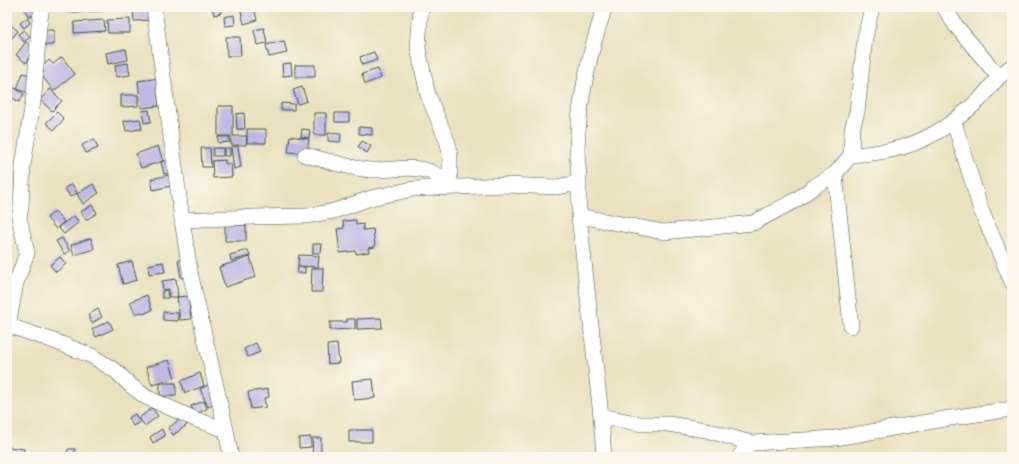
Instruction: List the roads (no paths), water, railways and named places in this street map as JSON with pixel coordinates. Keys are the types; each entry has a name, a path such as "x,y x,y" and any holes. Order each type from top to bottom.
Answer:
{"street":[{"path":"42,7 39,26 34,95 23,166 22,200 19,217 27,253 16,284 8,326 54,341 92,356 117,372 130,385 146,397 197,420 226,430"},
{"path":"154,7 191,277 226,430 230,457"},
{"path":"421,7 418,48 428,94 448,143 452,186"},
{"path":"604,457 601,416 579,216 577,150 579,114 586,71 605,7"},
{"path":"579,216 664,232 753,223 796,200 835,174 851,155 852,129 857,112 865,38 872,7"},
{"path":"944,7 956,26 999,77"},
{"path":"851,155 890,150 914,143 936,134 954,122 1012,66"},
{"path":"954,122 981,210 1012,282"},
{"path":"304,155 371,170 409,169 429,171 452,186"},
{"path":"835,174 851,326"},
{"path":"182,220 307,216 334,212 370,198 412,189 452,186 505,185 556,187 579,183"},
{"path":"601,416 641,424 668,424 706,430 751,443 836,438 1012,409"},
{"path":"740,457 751,443"}]}
